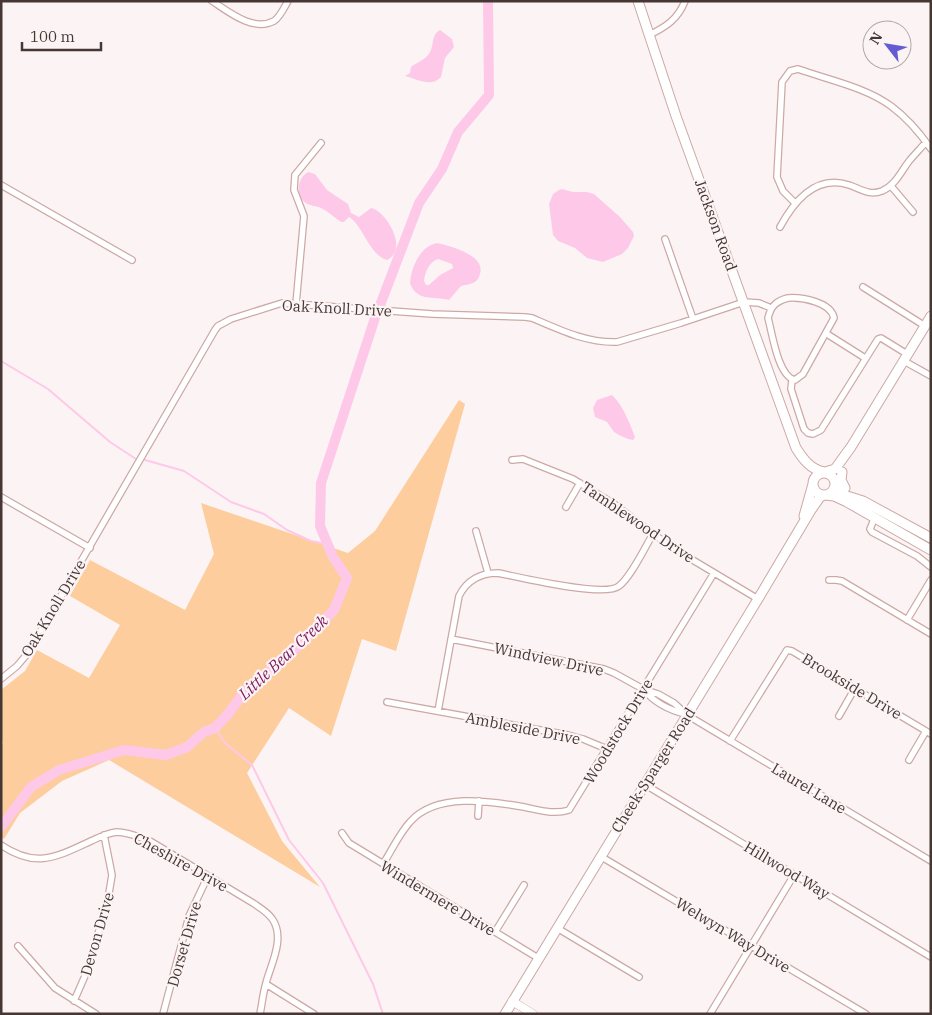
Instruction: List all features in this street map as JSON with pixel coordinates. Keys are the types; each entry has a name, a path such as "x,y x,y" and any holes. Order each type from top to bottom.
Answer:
{"main road":[{"name":"Jackson Road","path":"638,1 676,116 800,463 813,483"},
{"path":"931,316 851,447 835,469 816,476 813,483 818,493 834,496 875,517 931,550"},
{"path":"825,495 834,490 851,447"},
{"name":"Jackson Road","path":"796,448 810,465 817,470 825,472"},
{"path":"825,472 834,477 836,484 844,494 863,501"},
{"path":"842,472 841,480 851,494 931,538"},
{"name":"Cheek-Sparger Road","path":"802,526 813,483"},
{"name":"Cheek-Sparger Road","path":"505,1014 816,503 820,497 825,495"}],"street":[{"path":"212,1 249,23 274,21 287,3"},
{"path":"649,35 672,22 679,14 685,1"},
{"path":"795,203 783,191 777,177 782,82 790,71 798,69 871,94 892,107 910,123 931,149"},
{"path":"780,227 795,203 812,188 824,183 837,183 874,193 891,186 926,142"},
{"path":"296,304 304,216 294,190 294,180 295,175 321,143"},
{"path":"1,185 132,260"},
{"path":"891,186 913,212"},
{"path":"665,239 693,319"},
{"path":"862,287 925,326"},
{"path":"788,298 803,298 814,301 829,309 834,314 834,321 803,374 792,380 785,374 782,368 768,318 771,308 778,301 788,298"},
{"path":"744,302 759,303 771,308"},
{"name":"Oak Knoll Drive","path":"1,679 17,666 28,653 218,326 231,319 274,305 296,304 432,314 525,317 586,339 617,342 744,302"},
{"path":"826,334 865,358"},
{"path":"792,380 791,389 804,429 810,434 815,434 820,430 879,338 931,376"},
{"name":"Tamblewood Drive","path":"512,460 523,459 539,464 580,483 614,504 653,534 758,600"},
{"path":"566,508 580,483"},
{"path":"1,497 90,548"},
{"path":"875,517 870,525 872,532 917,556 931,567"},
{"path":"476,531 488,573"},
{"path":"438,711 459,596 463,589 475,578 488,573 498,573 594,590 615,589 624,582 653,534"},
{"name":"Woodstock Drive","path":"383,864 411,821 440,805 480,801 556,812 569,810 714,573"},
{"path":"829,580 842,581 931,634"},
{"path":"907,620 931,580"},
{"name":"Windview Drive","path":"451,639 597,667 614,673 643,690 658,694 674,703 687,715"},
{"name":"Brookside Drive","path":"730,741 787,650 792,651 928,732"},
{"path":"839,716 855,688"},
{"name":"Ambleside Drive","path":"387,702 583,738 607,749"},
{"name":"Laurel Lane","path":"687,715 931,861"},
{"path":"909,760 928,732"},
{"name":"Hillwood Way","path":"644,784 931,957"},
{"path":"478,816 480,801"},
{"name":"Cheshire Drive","path":"1,845 33,859 47,858 65,853 104,835 117,832 125,832 150,841 253,902 271,917 278,939 274,960 266,984"},
{"name":"Windermere Drive","path":"342,833 349,843 538,958"},
{"name":"Devon Drive","path":"74,1001 88,969 108,899 112,875 104,835"},
{"name":"Welwyn Way Drive","path":"600,856 866,1014"},
{"path":"710,1014 794,875"},
{"name":"Dorset Drive","path":"163,1014 190,916 208,876"},
{"path":"495,932 524,885"},
{"path":"557,928 640,977"},
{"path":"18,946 49,982 74,1001 96,1014"},
{"path":"260,1014 266,984 314,1014"},
{"path":"512,1002 533,1014"}],"shaded area":[{"path":"440,30 452,39 454,47 445,58 441,77 433,82 428,82 405,76 410,73 411,67 428,55 435,35"},
{"path":"308,172 315,174 327,190 348,204 351,213 359,217 371,208 383,215 396,239 396,248 393,255 387,260 376,253 358,226 349,217 344,222 341,222 319,207 302,200 299,187 302,178"},
{"path":"562,189 594,194 620,217 633,232 634,236 628,248 622,254 603,262 587,258 575,248 558,241 553,235 549,204 553,194"},
{"path":"437,243 466,253 478,262 480,267 480,274 477,280 461,286 449,300 421,296 413,289 410,283 414,265 421,253","holes":["438,259 452,264 453,268 440,275 429,285 426,285 424,281 425,274 432,262"]},
{"path":"612,395 626,415 635,437 633,440 614,432 607,422 595,417 593,408 597,400"},
{"path":"459,400 465,404 396,651 362,639 331,736 289,708 247,773 282,841 320,887 109,760 62,781 20,813 4,839 1,837 1,746 3,743 1,738 1,690 25,671 37,650 89,678 120,625 70,596 90,560 185,610 214,554 201,503 348,553 375,531"}],"waterway":[{"name":"Little Bear Creek","path":"379,308 419,203 442,169 458,132 489,95 488,1"},
{"name":"Little Bear Creek","path":"1,827 31,787 59,770 124,750 166,755 187,747 204,732 215,728 245,691 300,645 334,610 347,578 333,557 320,526 321,483 375,318"},
{"path":"1,361 48,389 110,442 136,459"},
{"path":"145,460 184,471 231,502 264,514 287,530 311,541 327,544"},
{"path":"215,728 225,743 252,765 289,840 323,883 373,984 383,1014"}]}
